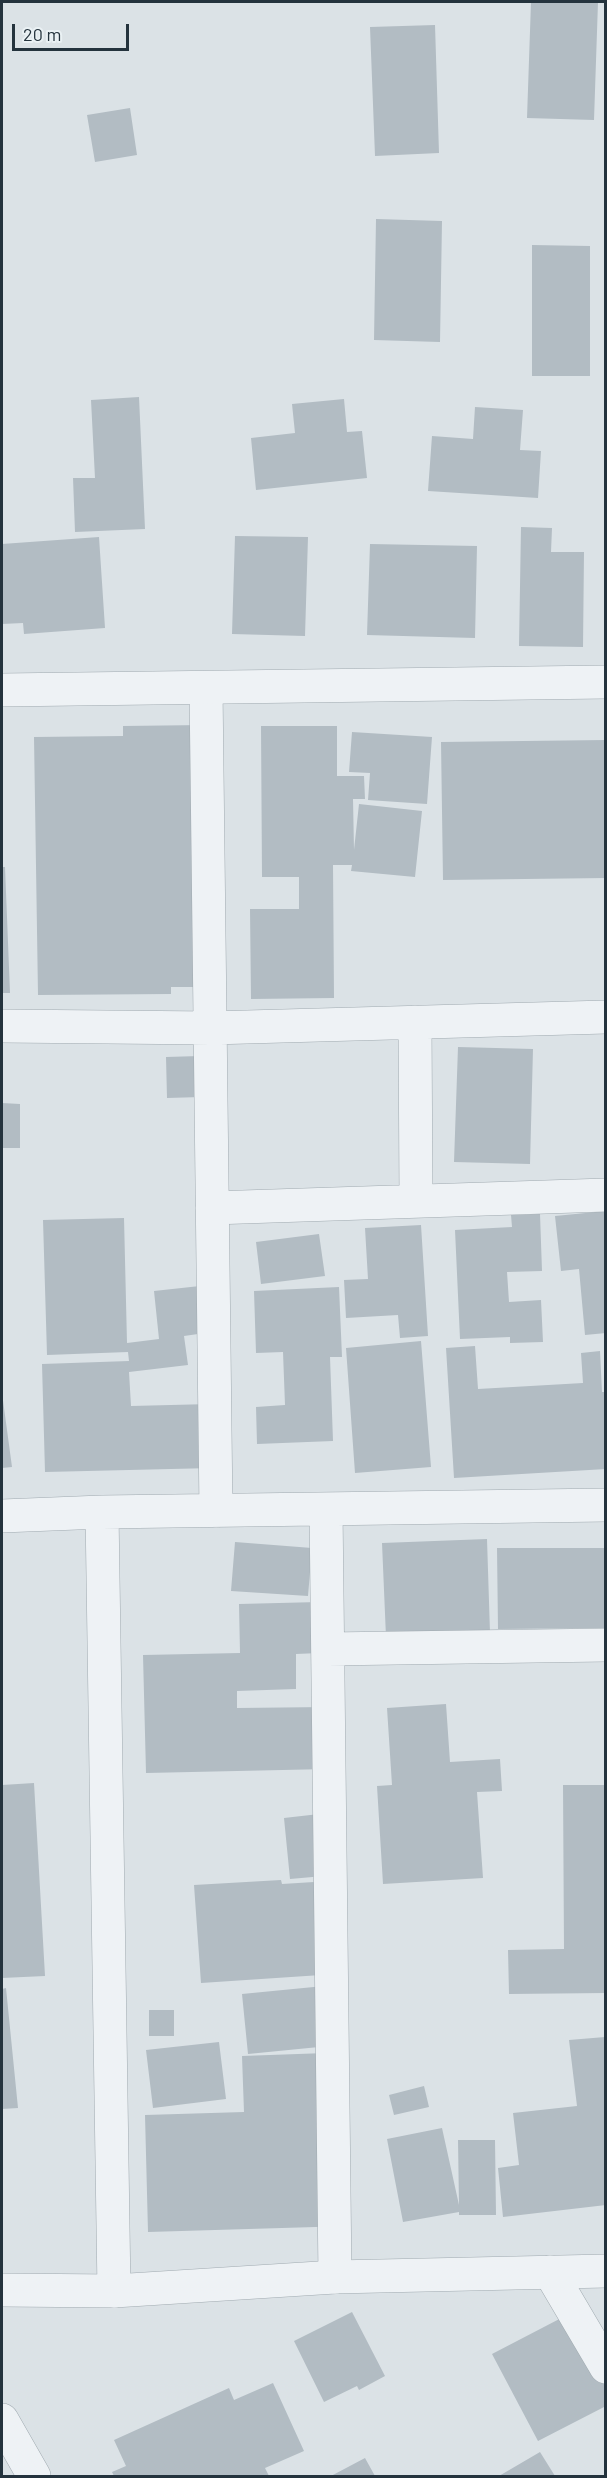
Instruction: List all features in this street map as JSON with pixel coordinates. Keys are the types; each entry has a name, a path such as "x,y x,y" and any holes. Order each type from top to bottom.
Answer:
{"street":[{"path":"2,690 606,682"},
{"path":"206,687 216,1510"},
{"path":"2,1026 210,1028 606,1017"},
{"path":"414,1022 416,1200"},
{"path":"212,1208 606,1195"},
{"path":"2,1516 102,1512 606,1505"},
{"path":"326,1509 335,2277"},
{"path":"102,1512 114,2291"},
{"path":"328,1648 606,1645"},
{"path":"2,2290 114,2291 335,2277 606,2271"},
{"path":"550,2272 606,2367"},
{"path":"2,2420 34,2476"}],"building":[{"path":"531,2 598,2 594,120 527,118"},
{"path":"435,25 439,153 375,156 370,27"},
{"path":"130,108 137,155 95,162 87,115"},
{"path":"376,219 442,221 440,342 374,340"},
{"path":"532,245 590,246 590,376 532,376"},
{"path":"139,397 145,529 75,532 73,478 95,478 91,400"},
{"path":"344,399 347,432 362,431 367,478 256,490 251,438 295,433 292,404"},
{"path":"475,407 523,410 520,450 541,451 538,498 428,491 432,436 473,439"},
{"path":"521,527 552,528 551,552 584,552 583,647 519,646"},
{"path":"235,536 308,537 305,636 232,634"},
{"path":"99,537 105,628 24,634 23,623 2,624 2,544"},
{"path":"370,544 477,546 475,638 367,635"},
{"path":"204,725 210,987 171,987 171,994 38,995 34,737 123,736 123,726"},
{"path":"261,726 337,726 337,776 364,776 365,799 353,799 354,850 359,804 422,811 415,877 351,871 352,865 333,865 334,998 251,999 250,909 299,909 299,877 262,877"},
{"path":"352,732 432,737 427,804 368,800 370,773 349,772"},
{"path":"606,740 606,878 443,880 441,742"},
{"path":"2,867 5,867 10,993 2,993"},
{"path":"458,1047 533,1049 530,1164 454,1162"},
{"path":"200,1056 201,1097 167,1098 166,1057"},
{"path":"2,1103 20,1104 20,1148 2,1148"},
{"path":"606,1211 606,1333 585,1335 579,1269 561,1271 555,1216"},
{"path":"540,1214 542,1271 507,1272 509,1302 541,1300 543,1342 510,1343 510,1337 460,1339 455,1230 512,1227 511,1215"},
{"path":"124,1218 127,1343 159,1339 154,1291 200,1286 205,1333 184,1336 188,1365 129,1372 131,1406 211,1404 213,1468 45,1472 42,1364 129,1361 128,1352 47,1355 43,1220"},
{"path":"421,1225 428,1336 400,1338 398,1315 346,1318 344,1280 368,1279 365,1228"},
{"path":"319,1234 325,1276 261,1284 256,1242"},
{"path":"339,1287 342,1357 330,1357 333,1441 257,1444 256,1407 285,1405 283,1352 256,1353 254,1291"},
{"path":"421,1341 431,1467 355,1473 346,1348"},
{"path":"475,1346 478,1389 583,1383 581,1353 600,1351 602,1392 606,1392 606,1469 454,1478 446,1348"},
{"path":"2,1393 12,1467 2,1468"},
{"path":"487,1539 490,1633 386,1637 382,1543"},
{"path":"235,1542 312,1548 308,1596 231,1591"},
{"path":"497,1548 606,1548 606,1628 498,1629"},
{"path":"319,1602 319,1653 296,1654 296,1689 237,1691 237,1708 327,1707 328,1769 146,1773 143,1655 240,1653 239,1604"},
{"path":"446,1704 450,1762 500,1759 502,1791 477,1792 483,1878 383,1884 377,1786 392,1785 387,1708"},
{"path":"34,1783 45,1976 2,1978 2,1785"},
{"path":"563,1785 606,1785 606,1993 509,1994 508,1950 564,1949"},
{"path":"328,1813 335,1875 290,1879 284,1818"},
{"path":"281,1880 282,1884 330,1881 336,1974 201,1983 194,1885"},
{"path":"324,1986 329,2046 248,2054 242,1994"},
{"path":"6,1988 18,2108 2,2109 2,1989"},
{"path":"149,2010 174,2010 174,2036 149,2036"},
{"path":"605,2037 606,2205 503,2217 498,2168 519,2165 513,2113 577,2106 569,2040"},
{"path":"219,2042 226,2099 153,2108 146,2050"},
{"path":"326,2053 349,2226 148,2232 145,2115 244,2112 242,2056"},
{"path":"424,2086 429,2107 394,2115 389,2095"},
{"path":"442,2128 459,2205 458,2140 495,2140 496,2215 459,2215 459,2212 403,2222 387,2139"},
{"path":"352,2312 385,2376 359,2390 357,2386 324,2402 294,2341"},
{"path":"567,2315 606,2388 606,2406 538,2441 492,2354"},
{"path":"273,2383 304,2451 265,2468 269,2476 114,2476 112,2472 126,2466 114,2440 229,2388 234,2400"},
{"path":"540,2452 555,2476 499,2476"},
{"path":"365,2458 375,2476 331,2476"}]}
